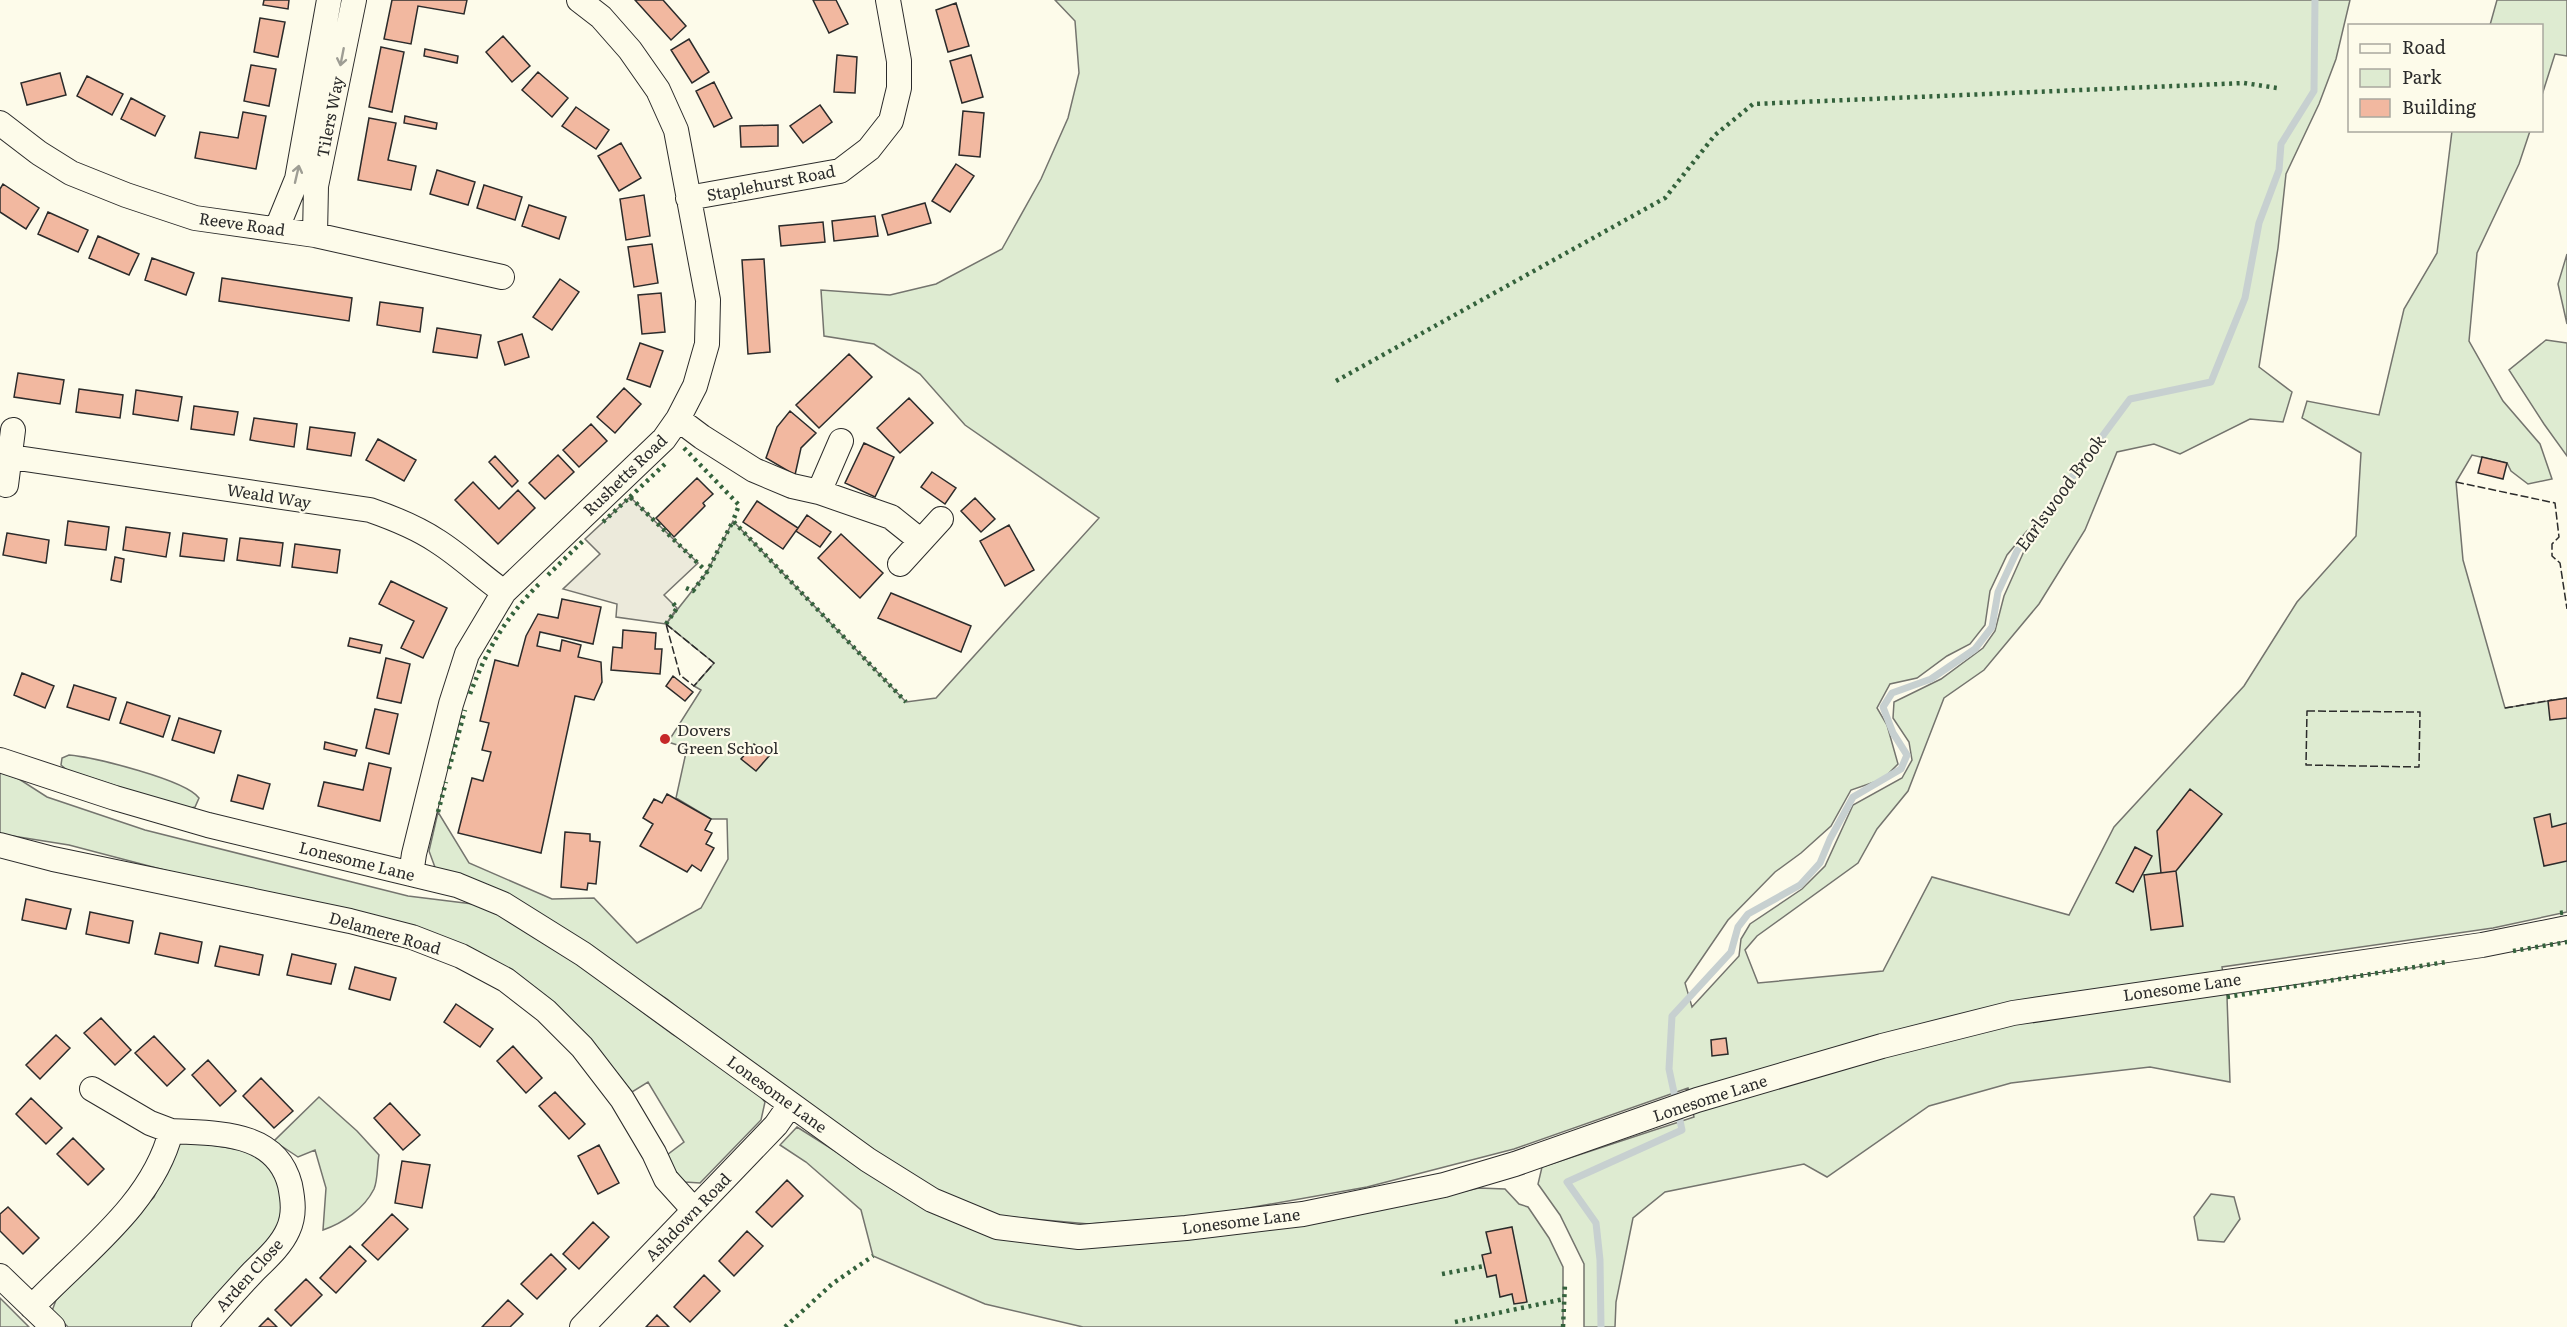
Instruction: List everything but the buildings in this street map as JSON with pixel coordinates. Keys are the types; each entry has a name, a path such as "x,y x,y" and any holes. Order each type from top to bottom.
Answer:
{"street":[{"name":"Tilers Way","path":"277,228 297,179 329,0"},
{"name":"Tilers Way","path":"315,235 316,186 354,0"},
{"name":"Rushetts Road","path":"411,874 451,704 467,654 504,592 664,439 695,386 707,344 708,300 676,130 658,90 630,50 601,17 579,0"},
{"name":"Staplehurst Road","path":"688,198 840,171 869,149 891,121 899,88 899,61 888,0"},
{"name":"Reeve Road","path":"0,123 39,153 71,173 126,195 195,218 315,235 502,277"},
{"path":"678,418 702,437 754,470 792,486 819,492 891,517 921,541"},
{"path":"6,485 13,430"},
{"path":"819,492 841,441"},
{"name":"Weald Way","path":"11,457 370,510 409,524 438,541 504,592"},
{"path":"900,564 941,519"},
{"name":"Lonesome Lane","path":"0,760 115,798 208,825 457,885 503,904 583,954 868,1160 932,1200 998,1227 1079,1237 1186,1228 1303,1214 1444,1185 1515,1164 1697,1100 1882,1046 2013,1012 2482,945 2567,928"},
{"name":"Delamere Road","path":"0,845 53,859 350,921 412,937 461,956 506,980 546,1011 582,1047 622,1099 654,1153 666,1179 694,1210"},
{"name":"Arden Close","path":"92,1089 150,1123 171,1131 251,1139 265,1147 279,1160 288,1176 293,1212 289,1230 279,1245 204,1327"},
{"name":"Ashdown Road","path":"582,1327 776,1125 790,1105"},
{"path":"32,1307 137,1201 154,1177 171,1131"},
{"path":"0,1276 53,1327"}],"green space":[{"path":"1055,0 2350,0 2336,59 2319,104 2286,174 2278,248 2259,367 2292,392 2283,422 2250,419 2180,454 2154,444 2117,452 2085,530 2039,604 1984,670 1944,698 1908,791 1877,829 1858,863 1757,936 1745,950 1758,983 1883,971 1932,877 2069,915 2114,827 2244,686 2297,602 2356,536 2361,453 2302,418 2307,401 2379,415 2404,309 2437,253 2452,132 2530,132 2519,164 2477,253 2469,341 2503,401 2540,444 2552,479 2528,484 2511,471 2507,463 2472,455 2456,482 2463,560 2505,708 2567,698 2567,912 2493,928 2222,967 2227,997 2230,1082 2150,1067 2011,1083 1929,1106 1827,1177 1804,1164 1665,1192 1633,1218 1616,1302 1615,1327 1584,1327 1584,1264 1560,1215 1538,1184 1542,1167 1694,1117 1688,1088 1514,1149 1367,1187 1209,1215 1089,1224 999,1216 938,1191 843,1132 722,1043 667,999 587,947 436,870 429,851 438,812 469,863 552,899 594,898 637,943 701,908 728,859 727,819 711,819 676,798 687,748 668,742 701,690 694,686 714,663 666,624 707,572 733,521 906,702 936,698 1099,518 965,425 920,374 874,344 824,336 821,290 890,295 936,284 1002,249 1041,179 1068,118 1079,73 1075,21","holes":["2027,531 2029,540 2004,596 1995,631 1983,648 1941,679 1894,702 1893,718 1909,742 1912,760 1902,778 1853,805 1825,866 1802,889 1750,924 1741,939 1739,956 1692,1007 1685,983 1728,920 1775,872 1801,853 1831,826 1851,790 1883,779 1898,764 1887,725 1877,708 1890,684 1917,678 1947,656 1970,644 1985,625 1990,591 2007,555"]},
{"path":"2497,0 2567,0 2567,56 2555,54 2543,92 2543,24 2490,24"},
{"path":"2567,254 2567,324 2558,284"},
{"path":"2546,340 2567,343 2567,456 2509,370"},
{"path":"69,755 98,760 159,777 191,791 199,798 195,807 187,809 67,770 61,765 62,758"},
{"path":"0,772 19,779 47,797 145,830 408,896 481,905 554,946 672,1034 747,1081 765,1102 761,1120 700,1183 685,1182 675,1171 667,1155 684,1142 648,1082 632,1092 601,1053 523,979 229,887 69,845 0,834"},
{"path":"319,1097 357,1131 379,1155 374,1189 365,1203 338,1223 323,1230 326,1188 315,1150 298,1157 274,1141"},
{"path":"797,1127 916,1202 994,1237 1347,1217 1479,1188 1505,1189 1519,1204 1528,1207 1549,1238 1563,1267 1563,1327 1083,1327 985,1304 873,1256 861,1210 806,1162 780,1145"},
{"path":"188,1141 248,1151 263,1159 277,1177 283,1194 281,1222 270,1240 193,1327 68,1327 52,1311 56,1300 154,1197 176,1145"},
{"path":"2211,1194 2234,1197 2240,1219 2224,1242 2198,1240 2194,1217"},
{"path":"0,1298 29,1327 0,1327"}],"shaded area":[{"path":"630,497 698,563 664,595 677,608 666,624 616,617 617,604 563,589 600,554 585,539"}],"waterway":[{"name":"Earlswood Brook","path":"1601,1327 1600,1260 1596,1223 1567,1182 1682,1130 1669,1069 1672,1016 1731,952 1738,927 1748,914 1800,885 1820,863 1853,797 1901,769 1907,755 1893,733 1883,707 1892,693 1931,679 1975,649 1992,627 1998,592 2017,551 2130,399 2211,382 2245,298 2259,223 2279,170 2281,144 2314,91 2315,0"}],"hedge":[{"path":"1336,381 1665,198 1715,135 1753,104 2244,83 2277,88"},
{"path":"684,448 739,505 733,521"},
{"path":"630,497 666,463"},
{"path":"603,522 630,497 707,572 733,521 906,702"},
{"path":"548,575 585,539"},
{"path":"686,588 693,591 707,572"},
{"path":"470,694 498,635 540,583"},
{"path":"666,624 677,608 673,603"},
{"path":"449,769 465,710"},
{"path":"438,812 446,782"},
{"path":"2560,913 2567,912"},
{"path":"2513,951 2567,942"},
{"path":"2227,997 2446,962"},
{"path":"785,1327 832,1284 873,1256"},
{"path":"1442,1274 1484,1266"},
{"path":"1563,1327 1565,1284"},
{"path":"1455,1322 1564,1299"}],"fence":[{"path":"2456,482 2555,503 2559,537 2552,544 2552,556 2560,563 2567,609"},
{"path":"666,624 714,663 694,686 680,675 666,624"},
{"path":"2505,708 2552,700"},
{"path":"2307,711 2420,712 2419,767 2306,765 2307,711"}],"place":[{"name":"Dovers Green School","path":"665,739"}]}
